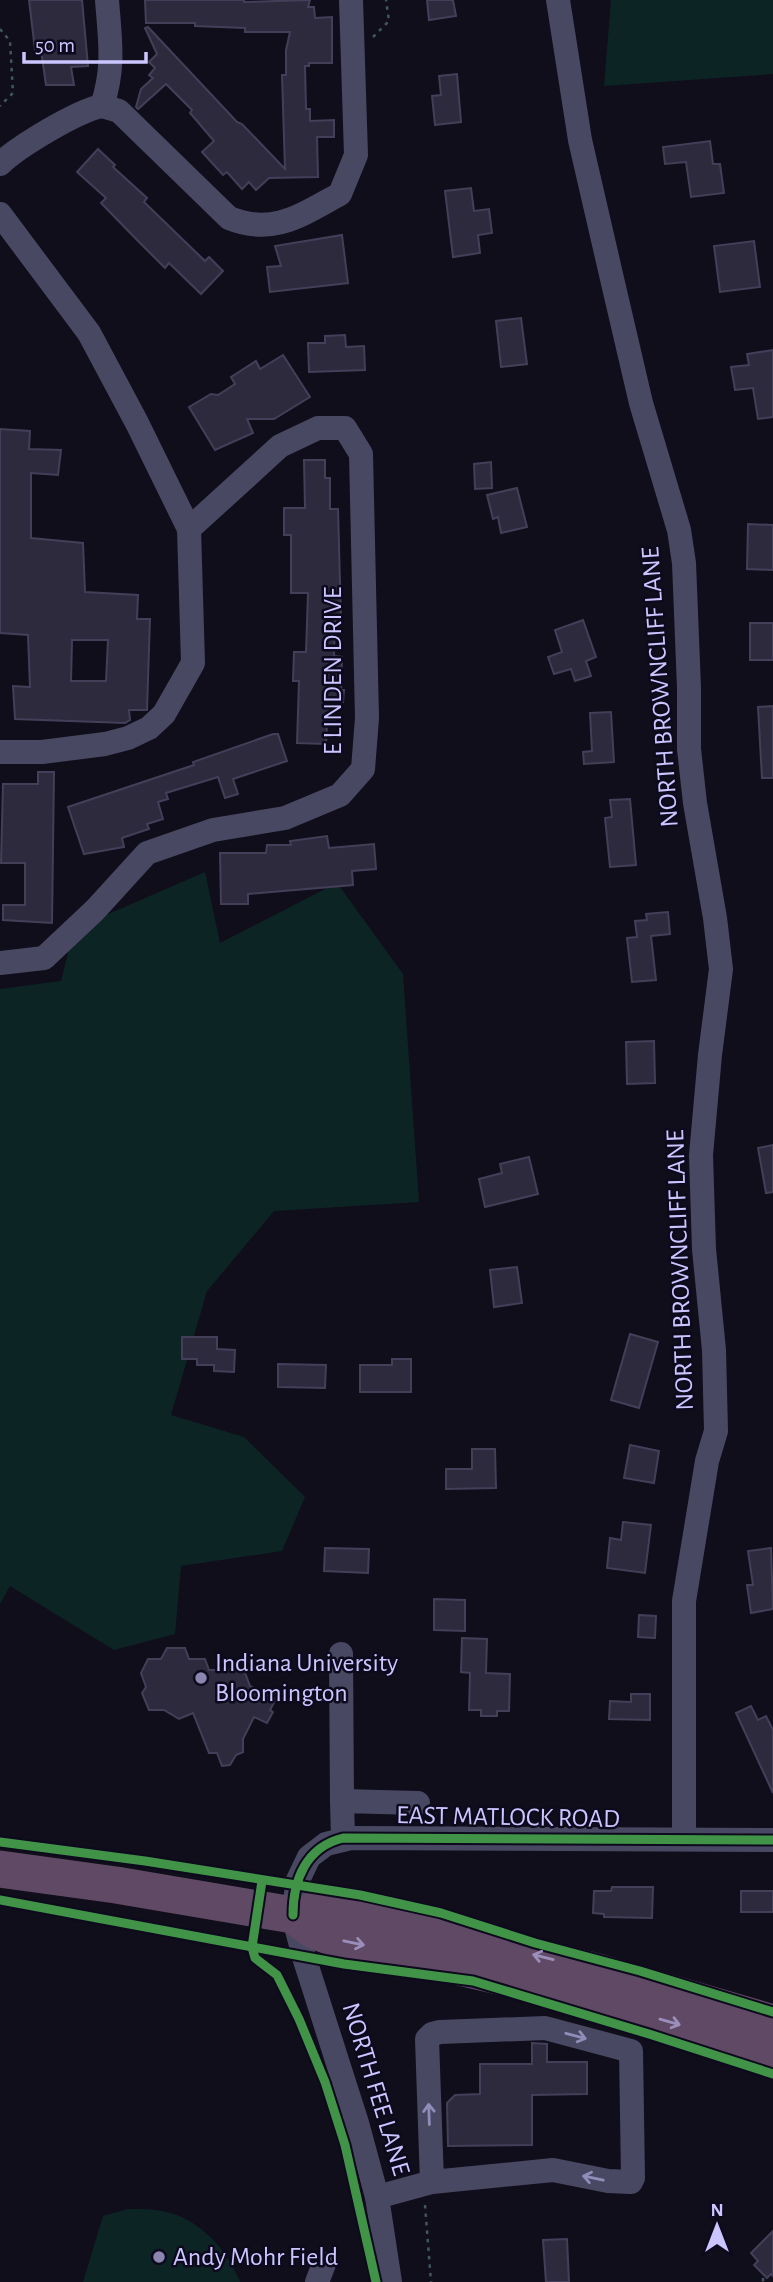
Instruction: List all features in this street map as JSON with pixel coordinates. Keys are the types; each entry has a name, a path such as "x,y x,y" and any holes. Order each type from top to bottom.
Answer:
{"highway":[{"path":"0,1869 150,1890 293,1915 320,1910 340,1911 434,1931 598,1972 773,2024"},
{"path":"293,1915 315,1931 334,1938 568,1993 773,2053"}],"street":[{"path":"102,106 112,67 107,0"},
{"path":"0,164 69,119 88,109 102,106 119,111 229,218 245,225 261,226 300,215 340,194 356,155 351,0"},
{"name":"NORTH BROWNCLIFF LANE","path":"558,0 580,140 641,403 680,530 690,688 689,749 721,969 701,1155 704,1249 714,1350 716,1431 707,1461 684,1601 684,1839"},
{"path":"0,214 89,333 189,529 193,663 164,714 149,728 128,738 105,744 42,751 0,752"},
{"name":"E LINDEN DRIVE","path":"0,963 44,958 95,910 147,853 214,830 285,818 340,795 363,769 367,718 361,454 345,428 318,428 280,446 189,529"},
{"path":"341,1654 343,1838"},
{"path":"342,1801 418,1803"},
{"name":"EAST MATLOCK ROAD","path":"293,1915 297,1886 307,1861 322,1846 343,1838 773,1840"},
{"name":"NORTH FEE LANE","path":"293,1915 377,2197 390,2282"},
{"path":"377,2197 427,2183 554,2170 608,2182 631,2182 631,2051 545,2028 432,2034 427,2039 427,2183"}],"path":[{"path":"354,53 389,21 386,0"},
{"path":"0,29 10,41 13,93 0,106"},
{"path":"427,2183 431,2282"}],"green space":[{"path":"611,0 773,0 773,74 604,86"},
{"path":"205,872 220,943 337,883 403,974 419,1202 274,1211 207,1291 171,1415 244,1437 305,1497 282,1551 181,1566 175,1634 114,1650 10,1586 0,1604 0,989 61,981 74,929"},
{"name":"Andy Mohr Field","path":"128,2209 149,2209 175,2214 199,2227 219,2247 240,2282 83,2282 103,2216"}],"building":[{"path":"29,0 82,0 88,66 71,67 74,85 46,85 41,50 35,50"},
{"path":"145,0 310,0 308,7 314,7 315,18 332,17 332,63 309,63 309,66 305,66 306,109 310,109 310,121 334,120 334,137 317,137 318,177 269,178 256,190 249,182 242,189 227,172 223,175 202,152 214,141 190,113 192,110 166,84 138,109 136,107 141,89 153,78 149,75 155,68 149,62 157,54 145,28 148,27 285,169 282,75 286,75 286,50 290,32 245,32 245,28 195,26 195,23 146,23"},
{"path":"427,0 453,0 456,16 429,20"},
{"path":"457,74 461,122 435,125 432,96 441,95 439,76"},
{"path":"710,141 713,164 720,164 724,193 691,197 686,162 665,164 663,147"},
{"path":"98,149 115,165 113,167 147,198 144,202 205,261 209,257 223,271 201,294 169,263 165,268 101,203 106,198 77,172"},
{"path":"471,188 474,211 489,209 492,233 478,235 480,253 453,257 445,191"},
{"path":"342,235 348,283 270,292 267,267 281,266 275,246"},
{"path":"754,241 760,287 720,292 714,246"},
{"path":"521,318 527,364 501,367 496,321"},
{"path":"345,335 346,347 364,346 365,370 309,372 308,343 325,343 325,336"},
{"path":"773,350 773,417 758,419 753,388 735,390 731,367 749,365 747,354"},
{"path":"283,355 310,397 274,419 247,419 253,433 215,450 189,407 211,394 218,395 235,384 231,377 256,361 260,369"},
{"path":"0,429 30,431 29,449 61,450 58,475 31,473 31,538 83,543 85,592 138,595 137,619 150,619 147,710 129,710 130,720 125,723 15,719 13,686 30,687 28,635 0,633","holes":["72,640 108,640 106,681 71,681"]},
{"path":"304,460 325,460 325,478 330,478 330,509 338,509 341,620 335,620 334,656 342,657 341,690 344,690 343,702 335,702 335,724 327,724 326,744 297,743 299,681 293,681 294,652 306,652 308,593 291,593 291,535 284,535 284,508 305,508"},
{"path":"491,462 492,488 475,489 474,464"},
{"path":"517,488 527,527 501,533 498,517 493,519 487,495"},
{"path":"748,524 773,525 773,570 747,569"},
{"path":"583,620 596,657 586,661 591,676 575,681 571,669 554,674 548,657 562,652 555,630"},
{"path":"750,623 773,623 773,660 750,660"},
{"path":"773,706 773,778 762,778 758,707"},
{"path":"611,712 614,762 584,764 583,752 592,751 590,713"},
{"path":"278,734 287,761 233,779 238,794 225,798 218,777 166,793 168,799 158,802 163,819 147,824 149,829 122,838 124,847 84,854 68,807 194,765 193,762"},
{"path":"38,772 54,772 52,923 3,920 3,905 25,905 25,863 1,863 3,784 38,784"},
{"path":"630,799 636,865 610,867 605,818 612,817 610,800"},
{"path":"327,836 329,848 374,844 376,869 352,871 353,885 248,894 248,904 221,904 220,853 266,853 267,845 291,845 290,841"},
{"path":"668,912 670,934 651,936 656,980 632,982 627,938 637,937 635,921 647,920 646,914"},
{"path":"654,1041 655,1083 627,1084 626,1042"},
{"path":"773,1145 773,1192 766,1193 758,1148"},
{"path":"529,1157 538,1194 485,1207 479,1179 502,1173 500,1164"},
{"path":"517,1267 522,1303 494,1307 490,1270"},
{"path":"630,1334 658,1342 639,1408 611,1400"},
{"path":"182,1337 217,1337 217,1349 235,1350 234,1372 214,1371 214,1365 197,1365 197,1359 182,1359"},
{"path":"392,1359 411,1359 411,1392 360,1392 360,1365 392,1365"},
{"path":"278,1364 326,1365 325,1388 278,1387"},
{"path":"630,1445 659,1451 654,1483 624,1478"},
{"path":"472,1449 495,1449 496,1488 446,1489 446,1469 472,1469"},
{"path":"623,1522 651,1525 645,1573 607,1568 610,1538 621,1540"},
{"path":"325,1548 369,1549 368,1573 324,1571"},
{"path":"771,1548 773,1609 751,1613 747,1585 753,1585 748,1551"},
{"path":"434,1599 465,1600 465,1631 434,1630"},
{"path":"639,1615 656,1616 655,1638 638,1637"},
{"path":"462,1638 487,1639 486,1673 510,1674 509,1711 497,1711 497,1716 481,1716 481,1710 469,1710 470,1673 461,1672"},
{"path":"167,1648 185,1648 189,1659 205,1659 209,1670 244,1670 250,1686 276,1699 267,1723 254,1717 243,1739 243,1752 236,1755 230,1765 222,1766 217,1753 209,1753 193,1713 179,1719 164,1710 149,1710 142,1693 146,1687 141,1673 148,1659 161,1659"},
{"path":"631,1694 650,1694 650,1720 609,1719 610,1701 631,1702"},
{"path":"751,1706 758,1720 766,1716 773,1730 773,1793 736,1713"},
{"path":"612,1887 653,1887 652,1918 604,1917 604,1914 593,1913 594,1891 611,1891"},
{"path":"741,1891 773,1891 773,1912 741,1912"},
{"path":"532,2043 547,2044 547,2062 587,2062 587,2094 532,2095 532,2145 448,2146 447,2103 455,2095 480,2094 480,2064 532,2064"},
{"path":"773,2231 773,2276 771,2274 767,2278 754,2265 758,2261 751,2253"},
{"path":"567,2239 569,2282 546,2282 543,2240"}],"cycle path":[{"path":"293,1915 296,1889 304,1867 320,1849 343,1838 773,1840"},
{"path":"0,1842 145,1861 360,1895 441,1913 773,2012"},
{"path":"262,1881 252,1947 255,1958 277,1975 325,2082 345,2145 376,2282"},
{"path":"0,1900 344,1964 473,1981 773,2074"}],"place":[{"name":"Indiana University Bloomington","path":"201,1678"},
{"name":"Andy Mohr Field","path":"159,2257"}]}
